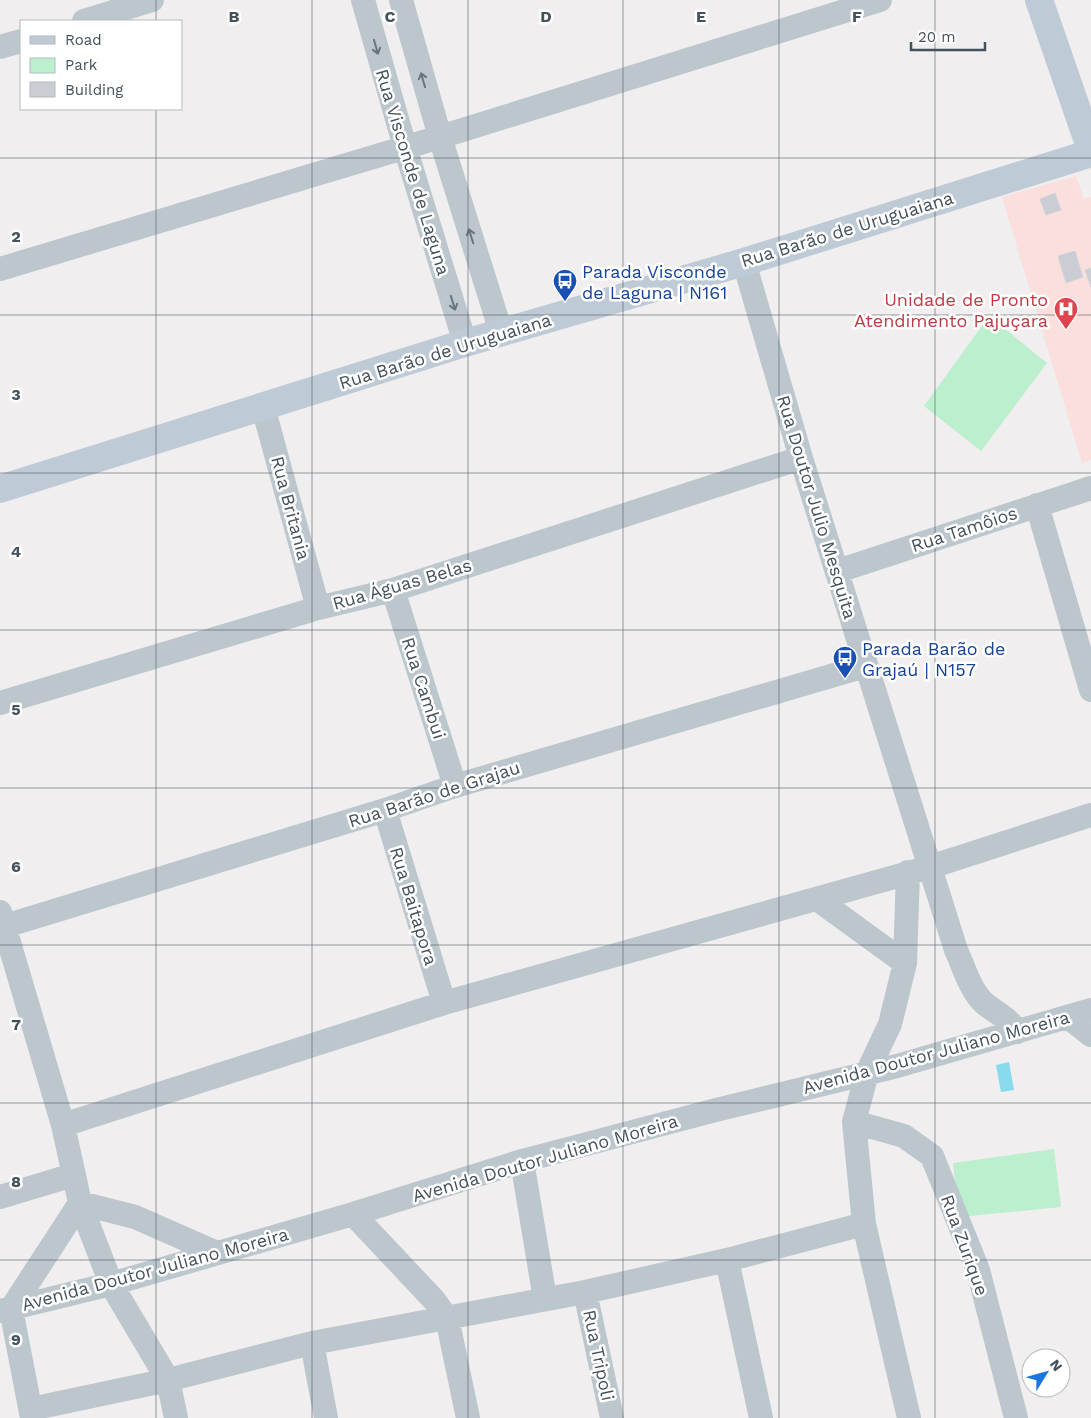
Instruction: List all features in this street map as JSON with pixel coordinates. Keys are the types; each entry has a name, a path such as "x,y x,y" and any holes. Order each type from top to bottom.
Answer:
{"street":[{"path":"87,20 152,0"},
{"name":"Rua Visconde de Laguna","path":"363,0 404,147 465,343"},
{"name":"Rua Visconde de Laguna","path":"400,0 440,137 501,332"},
{"path":"0,269 440,137 880,0"},
{"path":"1039,0 1091,151"},
{"path":"0,47 20,41"},
{"name":"Rua Barão de Uruguaiana","path":"0,489 501,332 744,262 1091,151"},
{"name":"Rua Doutor Julio Mesquita","path":"744,262 801,458 838,571 866,666 919,869 971,984 983,1002 1012,1024 1017,1032"},
{"name":"Rua Britania","path":"263,407 318,608"},
{"name":"Rua Águas Belas","path":"0,703 318,608 393,590 801,458"},
{"name":"Rua Tamôios","path":"838,571 1091,488"},
{"path":"1037,505 1091,690"},
{"name":"Rua Cambui","path":"393,590 455,786"},
{"name":"Rua Barão de Grajau","path":"2,918 385,810 455,786 866,666"},
{"name":"Rua Baitapora","path":"385,810 444,1003"},
{"path":"63,1125 444,1003 817,899 1091,815"},
{"path":"909,1418 864,1224 854,1122 867,1073 890,1024 906,963 919,869"},
{"path":"817,899 906,963"},
{"path":"2,918 63,1125 80,1203 111,1284 168,1380 176,1418"},
{"name":"Avenida Doutor Juliano Moreira","path":"5,1310 111,1284 353,1214 522,1161 867,1073 1091,1010"},
{"path":"1068,1016 1091,1035"},
{"name":"Rua Zurique","path":"854,1122 904,1136 932,1156 978,1270 1016,1418"},
{"path":"522,1161 545,1299"},
{"path":"0,1197 73,1175"},
{"path":"80,1203 5,1310 32,1414 312,1343 585,1292 727,1260 864,1224"},
{"path":"80,1203 135,1218 216,1253"},
{"path":"353,1214 434,1300 447,1318 468,1418"},
{"path":"727,1260 761,1418"},
{"name":"Rua Tripoli","path":"585,1292 612,1418"},
{"path":"312,1343 326,1418"}],"shaded area":[{"name":"Unidade de Pronto Atendimento Pajuçara","path":"1076,176 1084,199 1091,197 1091,460 1082,463 1002,197"}],"green space":[{"path":"989,316 1047,363 981,451 924,406"},
{"path":"1054,1149 1061,1207 959,1217 953,1163"}],"water":[{"path":"1009,1062 1014,1090 1001,1092 996,1065"}],"building":[{"path":"1055,193 1061,210 1046,215 1040,199"},
{"path":"1075,251 1083,277 1066,283 1058,256"},
{"path":"1091,268 1091,287 1085,270"}],"place":[{"name":"Parada Visconde de Laguna | N161","path":"565,302"},
{"name":"Unidade de Pronto Atendimento Pajuçara","path":"1066,330"},
{"name":"Parada Barão de Grajaú | N157","path":"845,679"}]}
